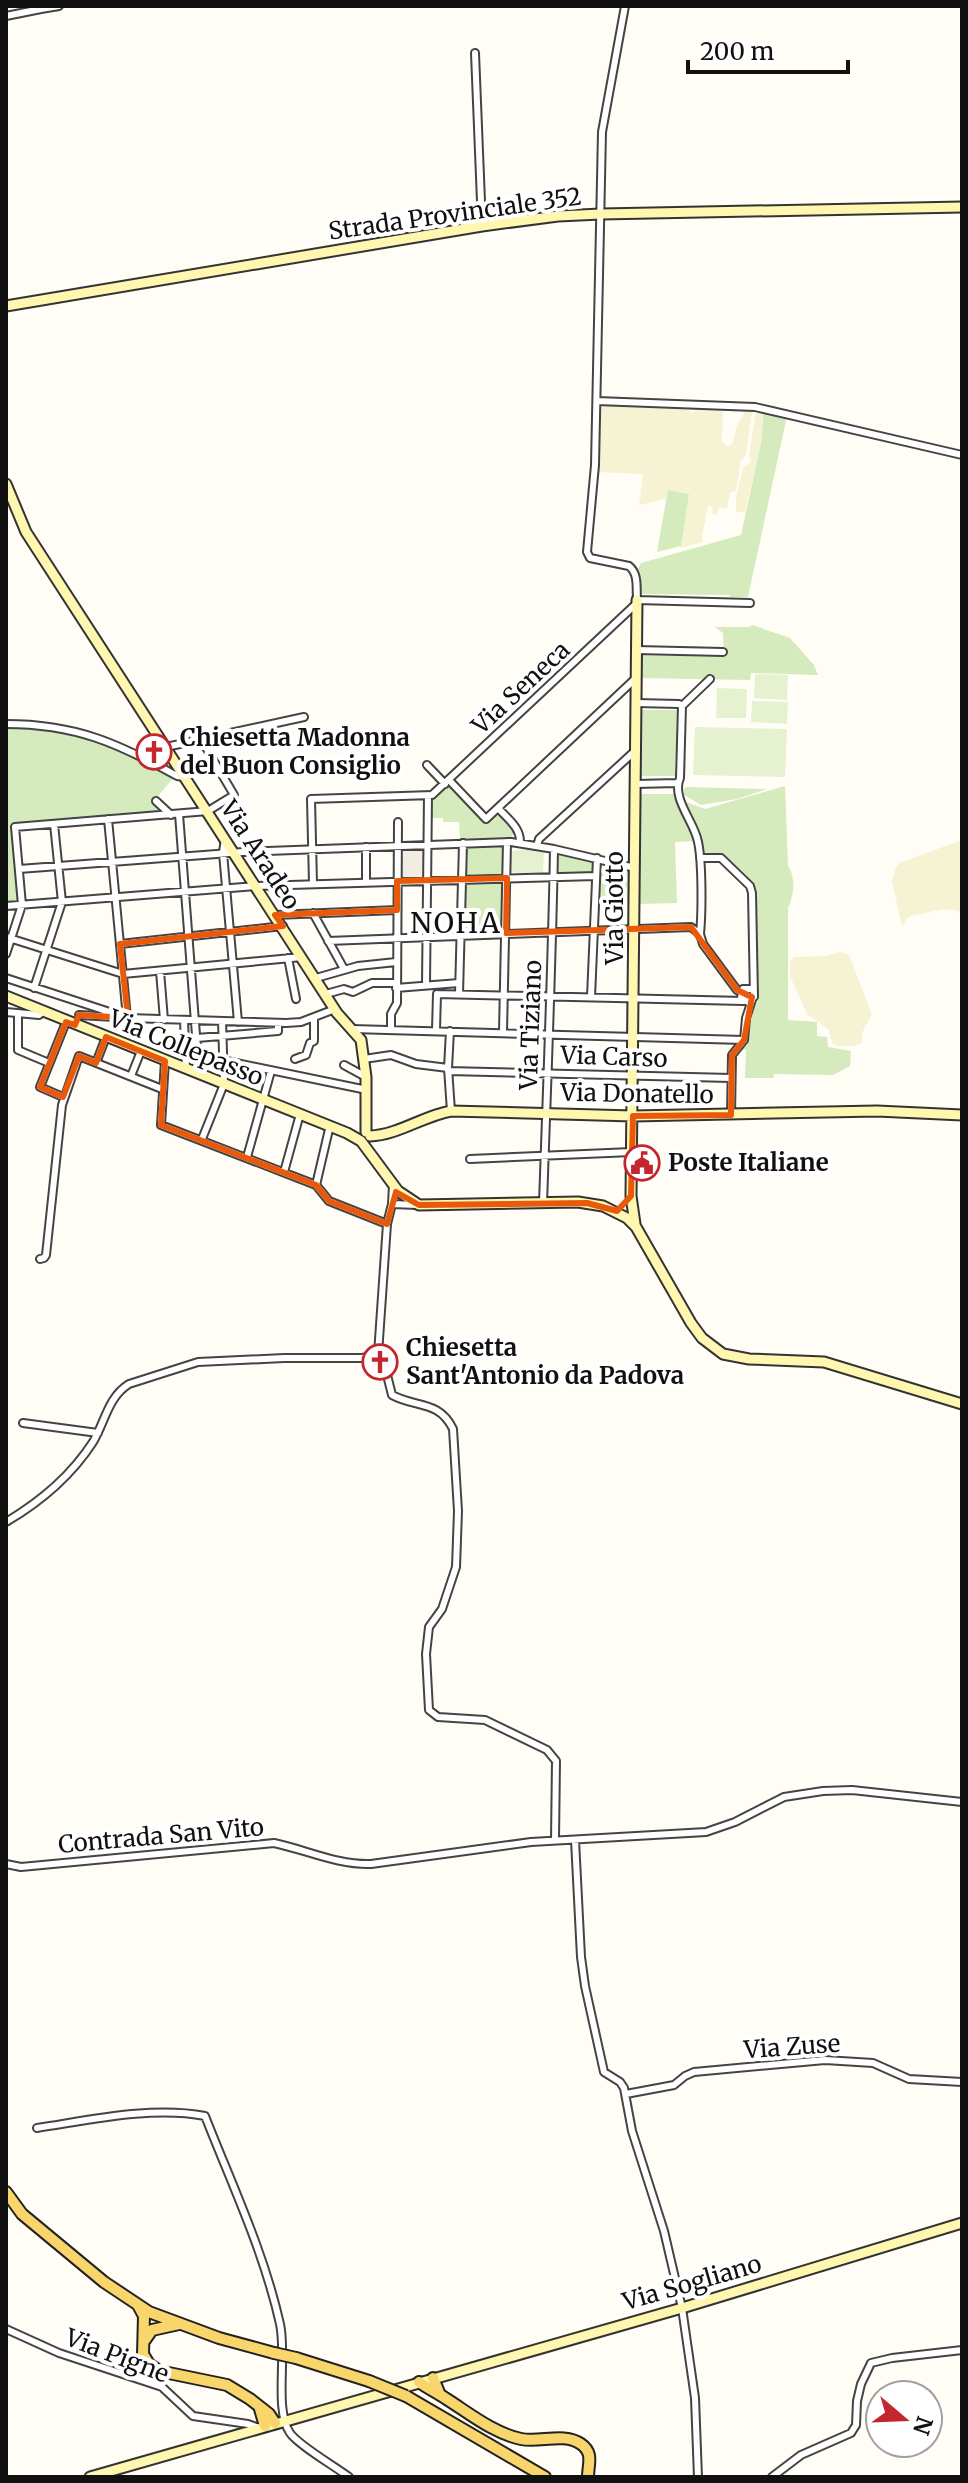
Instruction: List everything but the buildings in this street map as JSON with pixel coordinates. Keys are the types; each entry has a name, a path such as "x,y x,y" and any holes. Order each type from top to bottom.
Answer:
{"main road":[{"path":"6,2192 22,2214 104,2282 149,2312 219,2338 296,2358 406,2396 545,2477"},
{"path":"137,2303 144,2316 143,2354 149,2364 159,2371 239,2390 269,2414 271,2424"},
{"path":"144,2342 152,2330 179,2324"},
{"path":"433,2378 440,2395"},
{"path":"419,2382 486,2424 512,2436 525,2440 565,2439 579,2442 588,2450 591,2460 586,2475"}],"street":[{"path":"6,16 59,6"},
{"path":"625,6 602,132 595,465 587,552 590,558 629,566 636,576 637,602 750,603"},
{"path":"475,53 482,226"},
{"name":"Strada Provinciale 352","path":"6,306 547,217 962,207"},
{"path":"597,401 755,407 962,455"},
{"name":"Via Aradeo","path":"6,484 26,532 335,1009 361,1040 364,1059"},
{"name":"Via Giotto","path":"636,1227 631,1196 637,602"},
{"name":"Via Seneca","path":"428,795 447,782 637,602"},
{"path":"636,650 723,652"},
{"path":"427,765 486,819 636,678"},
{"path":"710,679 682,706 680,778 677,783 680,799 698,838 700,934 703,944 748,1000"},
{"path":"636,703 682,706"},
{"path":"166,747 304,717"},
{"path":"6,724 49,725 75,730 185,777"},
{"path":"6,954 8,938 22,905 15,827 208,811 234,795 201,739"},
{"path":"537,846 539,839 636,750"},
{"path":"636,784 677,783"},
{"path":"313,884 311,799 428,795 426,985"},
{"path":"156,801 175,814 199,1074"},
{"path":"498,808 518,828 520,843"},
{"path":"108,819 128,1018"},
{"path":"391,1029 391,1014 397,1003 398,822"},
{"path":"34,988 62,902 54,824"},
{"path":"225,838 223,853 238,1022"},
{"path":"19,869 223,853 507,842 554,849 635,868"},
{"path":"503,1032 507,842"},
{"path":"459,994 463,843"},
{"path":"366,847 366,882"},
{"name":"Via Tiziano","path":"543,1204 554,849"},
{"path":"591,997 597,858"},
{"path":"700,858 721,858 750,886 754,993 748,1000 744,1040 732,1055 731,1115"},
{"path":"6,906 256,886 596,876"},
{"path":"275,915 397,910"},
{"path":"313,913 344,969"},
{"path":"120,944 283,926"},
{"path":"328,941 634,928 691,927 700,934"},
{"path":"8,938 123,974 302,957"},
{"path":"288,958 296,999"},
{"path":"316,978 344,969 396,962"},
{"path":"160,971 164,1020"},
{"path":"6,978 128,1018"},
{"path":"326,994 344,989 353,992 372,983 396,986 459,983"},
{"path":"436,1030 438,984"},
{"path":"741,992 746,987 752,989"},
{"path":"437,994 748,1000"},
{"name":"Via Collepasso","path":"6,996 363,1137"},
{"path":"63,1097 40,1087 49,1063 84,1005"},
{"path":"74,1021 128,1018 301,1022 335,1009"},
{"path":"6,1012 39,1015 44,1011"},
{"path":"18,1014 18,1050 49,1063"},
{"path":"295,1059 306,1055 310,1043 314,1041 314,1017"},
{"path":"184,1020 186,1069"},
{"path":"202,1139 224,1084 222,1021"},
{"path":"197,1038 278,1031 278,1023"},
{"path":"349,1029 744,1040"},
{"path":"450,1031 448,1069 451,1111"},
{"path":"96,1063 106,1037"},
{"path":"131,1076 141,1051"},
{"path":"198,1055 367,1090"},
{"name":"Via Carso","path":"364,1059 391,1055 416,1064 448,1069 731,1078"},
{"path":"40,1259 46,1255 63,1097 79,1056 162,1089"},
{"path":"364,1059 367,1090 363,1137 393,1185 419,1205"},
{"path":"165,1061 161,1125 316,1185 329,1201 387,1224"},
{"path":"344,1065 366,1077"},
{"path":"247,1157 271,1071"},
{"name":"Via Donatello","path":"363,1137 381,1135 451,1111 633,1116 907,1111 962,1115"},
{"path":"284,1172 300,1114"},
{"path":"316,1185 330,1125"},
{"path":"470,1159 632,1152"},
{"path":"393,1185 387,1224 378,1354 383,1359 392,1395 432,1406 448,1417 453,1429 458,1511 456,1567 442,1609 429,1627 426,1654 429,1710 438,1717 485,1720 553,1755 557,1771 555,1840"},
{"path":"617,1211 631,1196"},
{"path":"392,1204 587,1203 617,1211 636,1227 702,1338 723,1354 749,1359 824,1362 962,1404"},
{"path":"6,1522 61,1482 76,1467 98,1433 119,1390 129,1384 198,1362 362,1358 378,1354"},
{"path":"23,1423 98,1433"},
{"name":"Contrada San Vito","path":"6,1864 21,1867 274,1843 348,1865 371,1864 511,1844 706,1832 735,1822 784,1797 823,1791 852,1790 962,1802"},
{"path":"575,1840 581,1956 587,1997 604,2072 620,2082 626,2094 632,2131 664,2231 682,2308 695,2398 698,2477"},
{"name":"Via Zuse","path":"626,2094 674,2085 694,2072 825,2060 873,2063 909,2079 962,2082"},
{"path":"37,2128 111,2115 205,2116 255,2239 280,2326 284,2363 282,2411 271,2424 349,2477"},
{"name":"Via Sogliano","path":"90,2477 682,2308 962,2223"},
{"name":"Via Pigne","path":"6,2329 59,2353 162,2387 193,2416 271,2424"},
{"path":"772,2477 801,2455 851,2433 856,2425 861,2384 871,2363 962,2350"}],"highlighted area":[{"path":"507,878 506,933 691,927 737,990 752,997 744,1040 732,1055 731,1115 633,1116 631,1196 617,1211 587,1203 419,1205 396,1192 387,1224 329,1201 316,1185 161,1125 165,1061 134,1048 106,1037 96,1063 79,1056 63,1097 40,1087 66,1022 75,1025 79,1015 128,1018 120,944 283,926 275,915 397,910 397,881"}],"shaded area":[{"path":"603,404 681,406 693,413 703,407 723,408 722,439 728,446 732,444 744,411 752,412 746,455 741,461 736,491 730,493 727,509 719,507 717,515 712,513 713,507 708,506 703,542 680,548 689,494 668,490 666,499 639,505 643,474 597,472 601,458 598,455 599,409"},
{"path":"758,412 764,412 761,443 745,513 736,511 736,497 743,468 751,462 749,456"},
{"path":"962,840 962,929 959,911 944,909 911,916 902,927 892,881 896,867 899,863"},
{"path":"423,847 425,875 402,878 401,850"},
{"path":"840,952 849,955 872,1014 862,1033 862,1043 854,1046 832,1043 829,1030 807,1014 790,976 790,962 794,957"}],"green space":[{"path":"764,410 787,416 748,597 640,594 638,569 641,563 741,535 761,443"},
{"path":"668,490 689,494 681,546 657,552"},
{"path":"752,625 790,638 814,665 818,675 751,673 750,680 639,678 640,655 724,657 723,633 715,627"},
{"path":"755,674 788,675 787,700 754,698"},
{"path":"717,688 747,689 746,718 716,718"},
{"path":"752,701 788,702 787,724 751,722"},
{"path":"641,710 677,710 675,776 641,776"},
{"path":"6,726 52,729 93,740 174,777 153,802 161,813 13,825 19,903 6,904"},
{"path":"695,727 787,729 785,777 693,775"},
{"path":"449,785 485,823 498,812 514,830 512,838 460,839 459,822 430,818 432,801"},
{"path":"785,786 788,866 793,887 788,908 788,1020 817,1022 817,1036 827,1037 828,1047 851,1051 850,1066 833,1075 774,1074 773,1078 745,1078 746,1050 742,1049 748,1044 750,1018 759,999 754,886 723,854 703,854 702,836 686,802 705,809"},
{"path":"686,787 767,789 737,799 701,805 684,795"},
{"path":"641,794 677,794 696,841 675,842 677,903 639,904"},
{"path":"504,845 504,876 466,877 466,846"},
{"path":"528,849 544,852 543,873 510,872 511,851"},
{"path":"557,853 594,861 594,873 557,874"},
{"path":"600,862 630,871 632,903 598,905"},
{"path":"504,880 503,930 465,931 466,882"}],"place":[{"name":"Chiesetta Madonna del Buon Consiglio","path":"154,752"},
{"name":"Poste Italiane","path":"642,1163"},
{"name":"Chiesetta Sant'Antonio da Padova","path":"380,1362"}],"district":[{"name":"NOHA","path":"456,923"}]}
